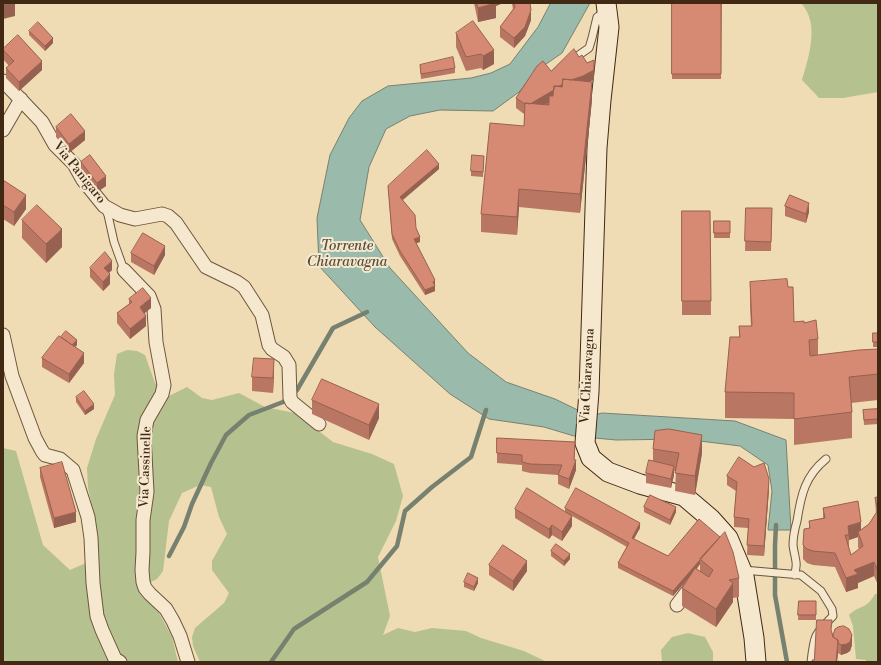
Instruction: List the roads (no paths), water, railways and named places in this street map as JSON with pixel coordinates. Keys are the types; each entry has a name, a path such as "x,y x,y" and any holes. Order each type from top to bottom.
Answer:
{"street":[{"name":"Via Chiaravagna","path":"607,7 609,27 597,148 588,404 585,443 591,458 608,472 640,484 684,496 711,519 723,544 747,571 744,576 754,638 756,662"},
{"name":"Via Panigaro","path":"3,81 42,122 55,145 74,164 82,180 104,206 135,219 162,214 168,216 176,223 206,267 244,287 262,315 268,345 284,357 290,365 290,398 292,402 319,424"},
{"path":"3,130 21,99"},
{"name":"Via Cassinelle","path":"124,270 149,296 154,308 156,342 164,385 162,394 147,420 144,436 147,492 143,520 143,582 145,588 155,600 166,609 173,621 180,636 188,662"},
{"path":"3,336 12,376 35,438 45,455 60,459 73,470 88,518 97,616 102,630 118,661"},
{"path":"677,605 700,574"}],"lane":[{"path":"576,57 588,48 597,17 607,7"},
{"name":"Via Cassinelle","path":"104,206 124,270"},
{"path":"794,575 797,570 797,564 793,546 800,501 810,475 817,466 826,459"},
{"path":"747,571 801,575 821,591 832,609 833,616 814,638 811,662"}],"water":[{"name":"Torrente Chiaravagna","path":"551,3 590,3 562,53 536,71 519,92 493,111 440,110 410,116 386,129 369,167 360,220 390,268 468,353 506,382 555,399 590,416 602,413 735,421 786,440 791,530 768,530 772,491 768,465 740,446 684,439 616,440 574,436 544,427 489,419 450,394 375,327 319,266 317,218 330,155 349,118 362,101 388,86 471,78 491,73 510,64 538,27"}],"waterway":[{"path":"169,556 184,527 192,504 211,463 226,435 249,415 283,402 297,390 333,328 367,312"},
{"path":"271,662 294,629 367,582 397,546 405,511 432,487 471,457 486,410"},
{"name":"Torrente Chiaravagna","path":"776,525 775,595 787,662"}]}
